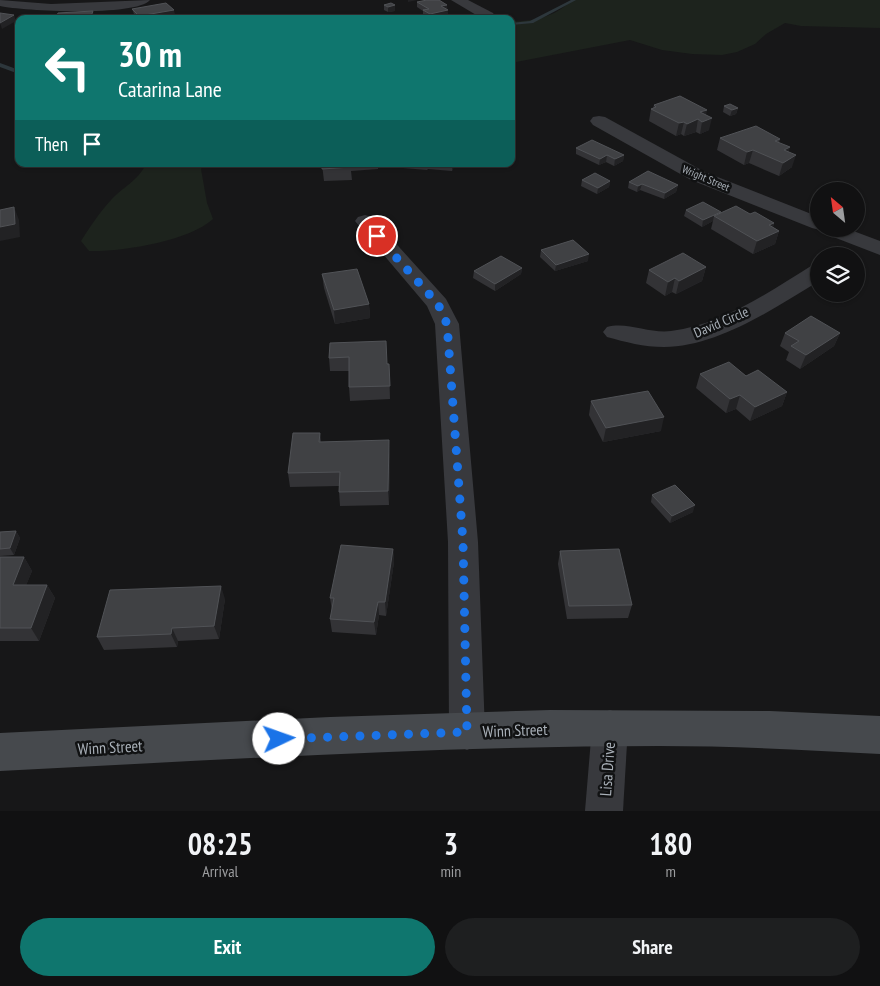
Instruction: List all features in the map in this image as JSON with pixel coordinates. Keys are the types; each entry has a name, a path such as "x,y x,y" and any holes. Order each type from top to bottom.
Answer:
{"main road":[{"name":"Winn Street","path":"0,752 610,727 729,729 880,736"}],"street":[{"path":"0,2 40,7 114,4 143,0"},
{"path":"458,0 486,15"},
{"name":"Wright Street","path":"599,121 690,172 810,220"},
{"path":"365,221 438,304 447,324 463,542 467,732"},
{"path":"853,238 873,246"},
{"name":"David Circle","path":"614,332 657,339 687,336 734,318 810,276"},
{"name":"Lisa Drive","path":"604,811 610,727"}],"shaded area":[{"path":"572,0 880,0 880,28 801,26 785,23 766,34 755,44 737,52 722,55 662,50 630,40 515,62 515,22 544,17"},
{"path":"144,167 202,167 207,203 213,219 202,227 188,233 154,244 119,250 89,251 81,241 107,205"}],"building":[{"path":"439,0 447,5 441,6 448,10 430,14 423,10 429,9 417,2"},
{"path":"166,3 174,10 138,15 132,9"},
{"path":"391,3 395,5 388,7 384,5"},
{"path":"93,11 92,15 57,15 58,13"},
{"path":"0,13 14,15 0,23"},
{"path":"680,96 707,110 700,112 712,118 702,122 698,119 687,124 684,122 679,123 651,109 656,107 654,105"},
{"path":"730,104 738,108 732,110 724,106"},
{"path":"756,126 780,139 775,141 790,147 784,150 796,155 783,163 753,150 747,152 720,138"},
{"path":"592,140 624,155 615,159 607,155 600,159 576,148"},
{"path":"322,167 351,167 322,169"},
{"path":"648,171 678,185 665,193 642,184 638,186 629,182"},
{"path":"595,173 610,181 598,188 582,180"},
{"path":"703,202 721,212 703,220 686,210"},
{"path":"736,206 750,214 755,212 774,223 769,225 779,231 757,241 714,216"},
{"path":"14,207 15,224 0,227 0,210"},
{"path":"573,240 589,254 556,265 541,250"},
{"path":"683,253 706,267 679,281 675,278 668,282 649,270"},
{"path":"501,256 522,268 495,284 474,271"},
{"path":"357,269 369,304 334,310 322,274"},
{"path":"811,316 840,333 806,355 791,346 799,341 785,333"},
{"path":"386,341 390,386 349,387 349,357 329,358 330,343"},
{"path":"729,362 746,376 758,370 787,392 755,407 740,395 730,399 700,374"},
{"path":"648,391 664,417 606,428 591,401"},
{"path":"293,433 320,433 319,442 389,440 388,491 339,492 340,472 288,473"},
{"path":"675,485 695,505 672,516 652,495"},
{"path":"16,531 10,548 0,549 0,532"},
{"path":"341,545 393,549 385,602 378,602 374,622 330,619 334,598 330,598"},
{"path":"619,549 632,605 569,606 560,551"},
{"path":"0,557 24,557 13,585 47,585 31,628 0,628"},
{"path":"221,586 214,626 172,628 171,634 97,637 110,590"}],"waterway":[{"path":"515,24 531,22 574,0"},
{"path":"0,65 15,71"}],"route":[{"path":"279,739 467,732 463,542 447,324 438,304 377,236"}]}
